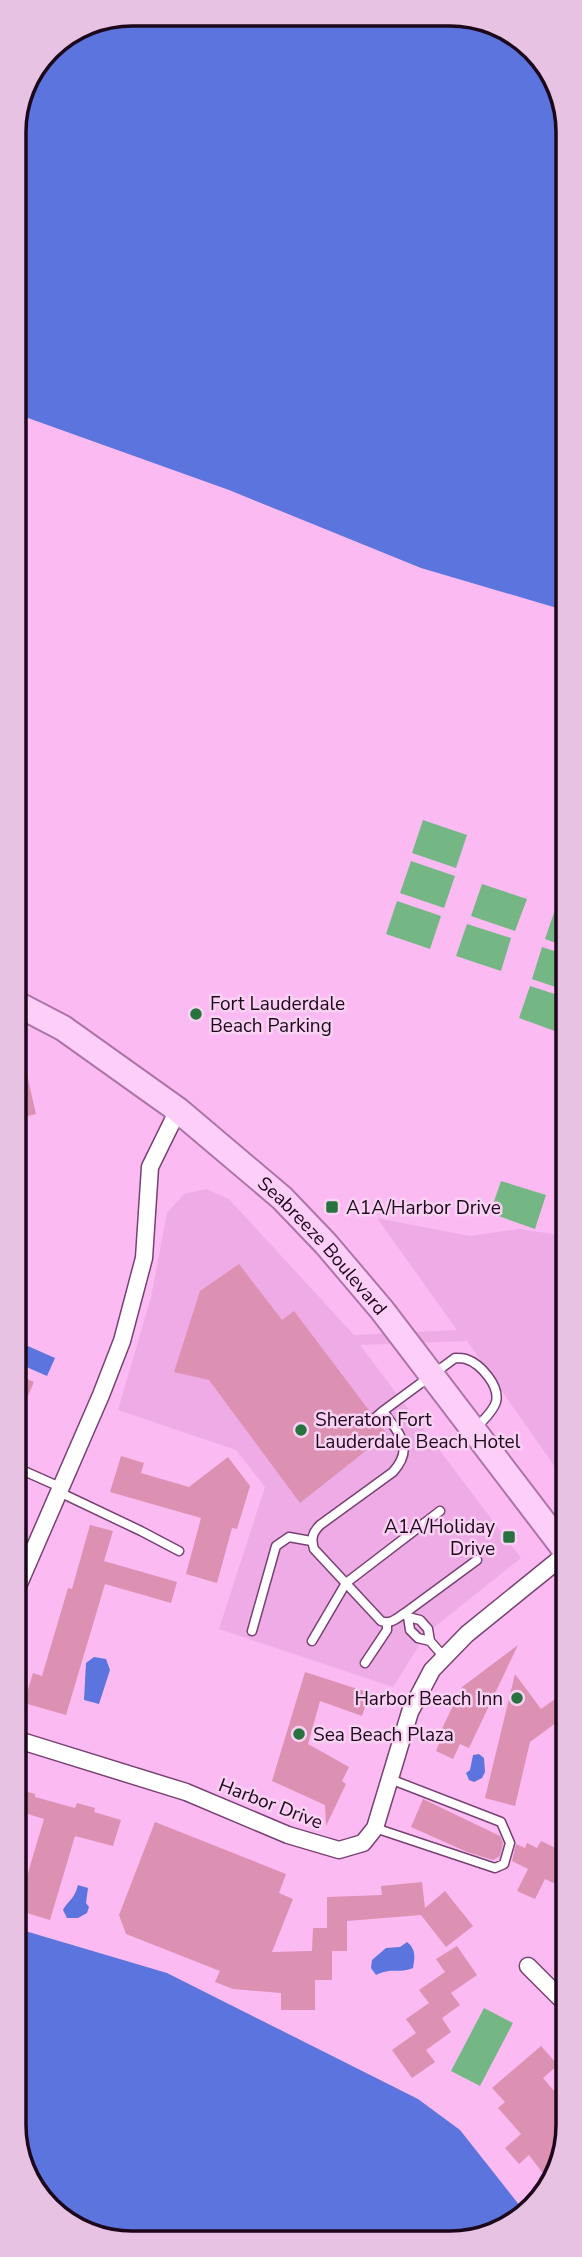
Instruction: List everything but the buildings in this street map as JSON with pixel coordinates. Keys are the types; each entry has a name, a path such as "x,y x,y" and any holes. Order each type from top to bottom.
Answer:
{"main road":[{"name":"Seabreeze Boulevard","path":"26,1009 63,1028 178,1110 282,1198 326,1244 382,1310 556,1538"}],"street":[{"path":"26,1567 101,1395 121,1341 144,1258 150,1167 178,1110"},
{"path":"375,1828 410,1712 432,1670 467,1634 556,1562"},
{"name":"Harbor Drive","path":"26,1742 186,1792 288,1835 340,1850 363,1843 375,1828"},
{"path":"527,1966 556,1994"}],"lane":[{"path":"375,1418 455,1358 467,1359 481,1368 497,1391 492,1411 474,1430"},
{"path":"383,1411 402,1440 405,1452 402,1462 393,1472 320,1525 314,1531 311,1541 314,1549 381,1621 387,1623 407,1615 477,1560"},
{"path":"26,1473 179,1551"},
{"path":"312,1641 346,1583 440,1511"},
{"path":"251,1631 276,1546 289,1537 311,1541"},
{"path":"407,1615 410,1630 418,1638 430,1641 444,1657"},
{"path":"365,1662 387,1630 387,1623"},
{"path":"375,1828 495,1868 504,1864 510,1843 501,1822 390,1779"}],"shaded area":[{"name":"Sheraton Fort Lauderdale Beach Hotel","path":"206,1189 229,1199 354,1335 457,1330 377,1218 469,1236 519,1229 556,1234 556,1468 467,1341 360,1345 521,1558 427,1633 393,1687 219,1629 265,1487 236,1450 118,1410 151,1297 167,1213 184,1194"}],"green space":[{"path":"423,820 467,835 456,868 412,853"},
{"path":"411,861 455,876 444,908 400,893"},
{"path":"482,884 527,899 515,931 471,916"},
{"path":"397,901 441,916 430,949 386,934"},
{"path":"556,907 556,943 545,939"},
{"path":"467,924 511,938 501,971 456,956"},
{"path":"542,947 556,951 556,987 532,979"},
{"path":"530,986 556,994 556,1031 519,1018"},
{"path":"501,1181 546,1195 535,1229 490,1213"},
{"path":"484,2008 513,2023 480,2086 451,2071"}],"water":[{"path":"132,26 450,26 471,28 503,40 520,53 538,73 548,92 555,118 556,608 421,568 229,490 26,417 26,125 34,92 44,73 57,57 73,44 111,28"},
{"path":"26,1345 55,1358 47,1376 26,1367"},
{"path":"94,1657 106,1659 110,1670 99,1704 84,1700 86,1663"},
{"path":"479,1754 484,1758 485,1772 482,1778 474,1782 469,1780 466,1773 470,1770 473,1755"},
{"path":"78,1885 88,1888 87,1913 78,1918 67,1918 63,1910"},
{"path":"26,1931 167,1973 418,2099 460,2130 519,2204 497,2220 477,2227 450,2231 132,2231 111,2229 92,2223 62,2204 44,2184 34,2165 27,2139"},
{"path":"407,1942 414,1954 413,1968 376,1975 371,1968 372,1960 386,1948 400,1947"}],"place":[{"name":"Fort Lauderdale Beach Parking","path":"196,1014"},
{"name":"A1A/Harbor Drive","path":"332,1207"},
{"name":"Sheraton Fort Lauderdale Beach Hotel","path":"301,1430"},
{"name":"A1A/Holiday Drive","path":"509,1537"},
{"name":"Harbor Beach Inn","path":"517,1698"},
{"name":"Sea Beach Plaza","path":"299,1734"}]}
